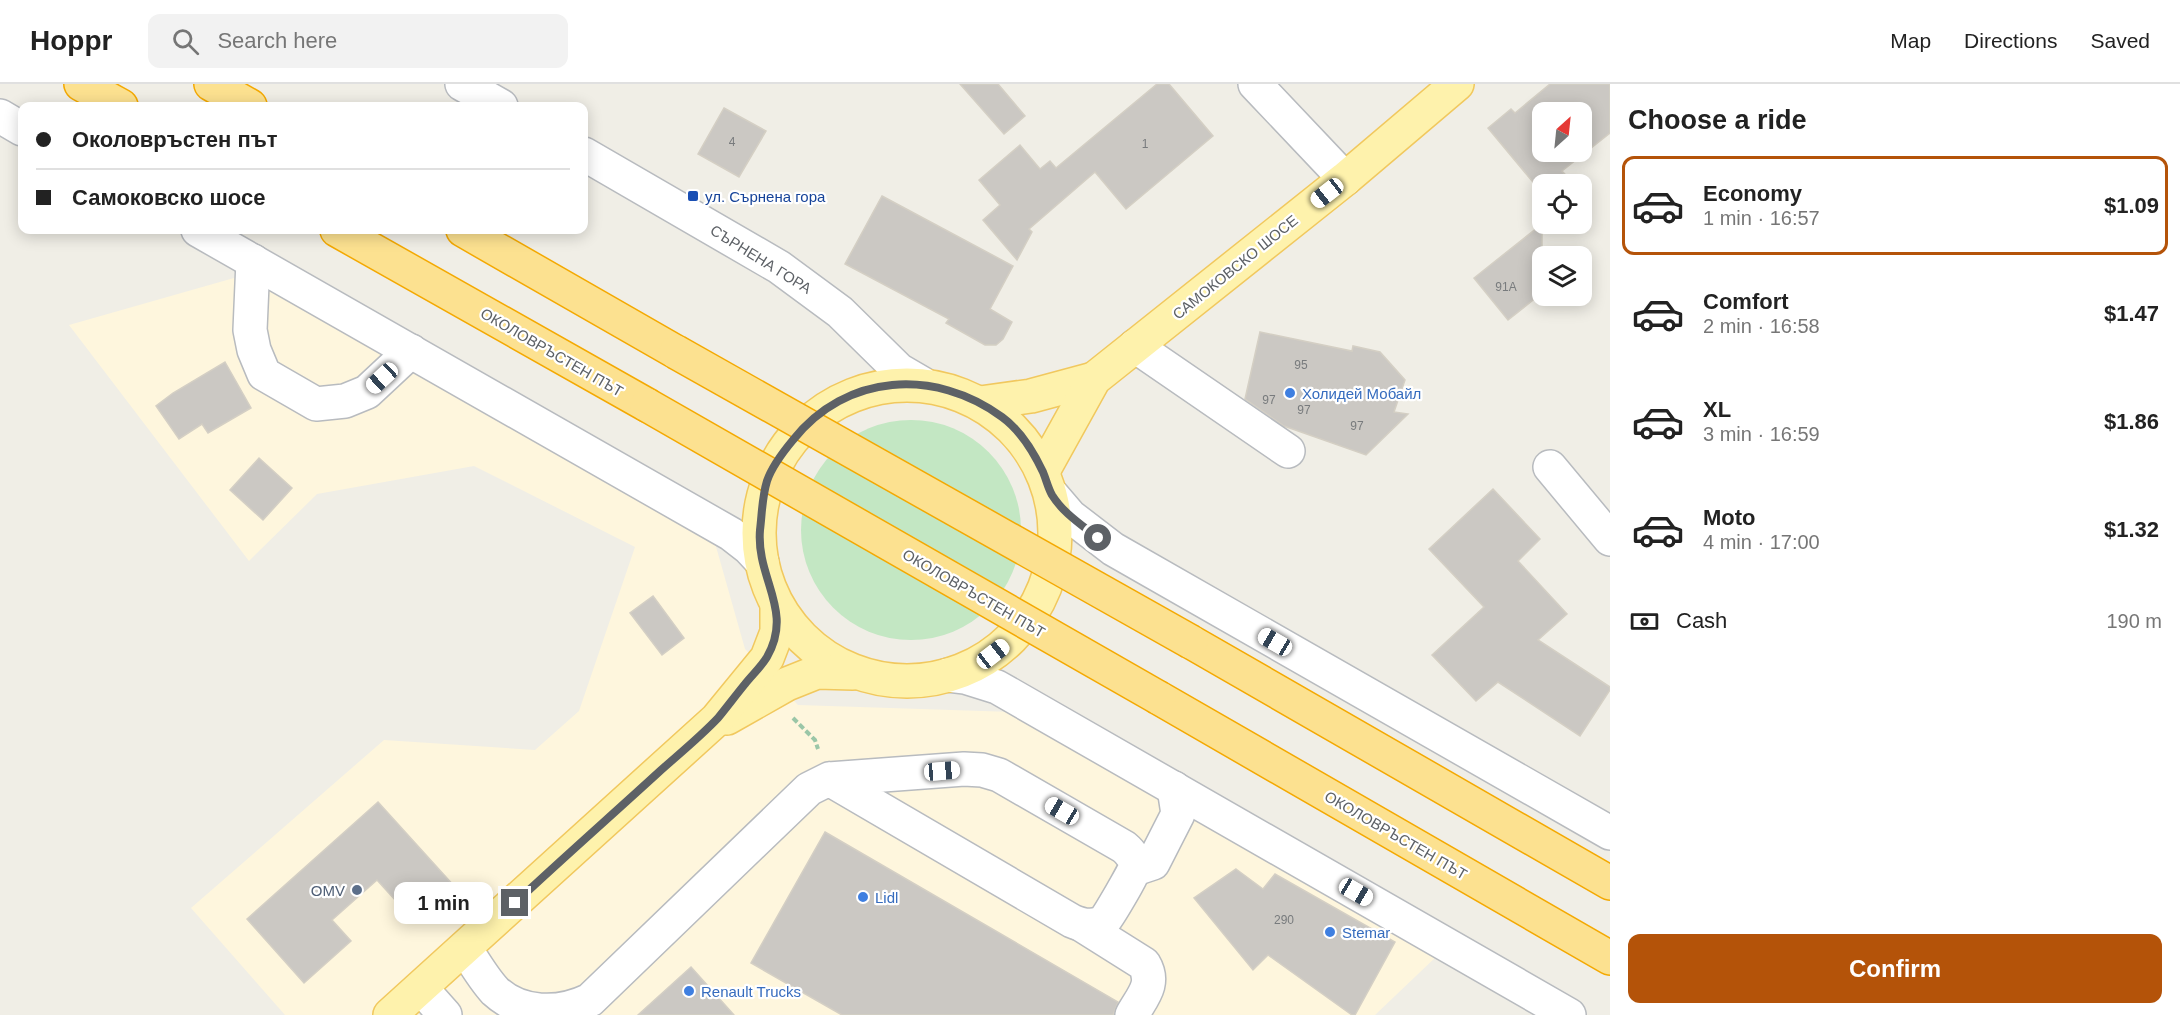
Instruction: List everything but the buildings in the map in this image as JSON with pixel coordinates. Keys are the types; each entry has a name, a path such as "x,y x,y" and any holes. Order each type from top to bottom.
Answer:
{"highway":[{"path":"81,84 114,102"},
{"path":"211,84 243,102"},
{"name":"ОКОЛОВРЪСТЕН ПЪТ","path":"345,234 1610,958"},
{"path":"470,234 1191,642 1610,883"}],"main road":[{"name":"САМОКОВСКО ШОСЕ","path":"980,403 1031,396 1094,379 1345,179 1457,84"},
{"name":"САМОКОВСКО ШОСЕ","path":"1047,483 1094,379"},
{"path":"893,384 923,384 949,390 980,403 1005,419 1027,444 1047,483 1055,528 1053,563 1046,588 1029,619 1013,638 993,654 948,675 925,680 876,679 855,673 829,661 798,637 777,605 762,562 760,539 767,480 778,459 813,417 836,403 867,390 893,384"},
{"path":"390,1015 717,718 767,658 777,632 777,605"},
{"path":"695,740 723,720 787,684 817,672 855,673"}],"street":[{"path":"462,84 494,102"},
{"path":"1255,84 1345,179"},
{"path":"0,116 18,127"},
{"name":"СЪРНЕНА ГОРА","path":"588,156 779,267 840,312 899,370 923,384"},
{"path":"205,234 731,534 762,562"},
{"path":"253,261 250,330 254,350 264,374 316,404 345,401 367,392 411,351"},
{"path":"1135,346 1288,451"},
{"path":"1550,467 1610,539"},
{"path":"1047,483 1070,516 1113,549 1610,833"},
{"path":"948,675 965,677 998,687 1569,1015"},
{"path":"465,948 496,992 512,1005 535,1013 557,1013 574,1009 590,1000 809,789 829,779 964,769 999,775 1124,847 1133,858 1135,869 1106,920 1092,925 1082,925"},
{"path":"829,779 1061,915 1082,925 1144,964 1150,974 1149,985 1132,1015"},
{"path":"1135,869 1152,863 1178,814 1174,788"},
{"path":"421,987 445,1015"}],"path":[{"path":"769,694 814,740 829,779"}],"shaded area":[{"path":"255,272 715,543 745,649 798,705 1013,712 1438,955 1375,1015 285,1015 191,908 384,740 535,750 579,711 635,547 474,466 317,494 249,561 69,325"}],"green space":[{"path":"911,420 943,425 963,433 989,452 1008,478 1016,498 1021,530 1016,562 1008,582 989,608 963,627 943,635 911,640 879,635 859,627 833,608 814,582 806,562 801,530 806,498 814,478 833,452 859,433 879,425"}],"place":[{"name":"ул. Сърнена гора","path":"693,196"},
{"name":"Холидей Мобайл","path":"1290,393"},
{"name":"OMV","path":"357,890"},
{"name":"Lidl","path":"863,897"},
{"name":"Stemar","path":"1330,932"},
{"name":"Renault Trucks","path":"689,991"}],"route":[{"path":"515,903 679,755 717,718 767,658 777,632 777,605 766,578 760,539 767,480 778,459 813,417 836,403 867,390 893,384 923,384 949,390 980,403 1005,419 1027,444 1052,495 1070,516 1098,538"}]}
